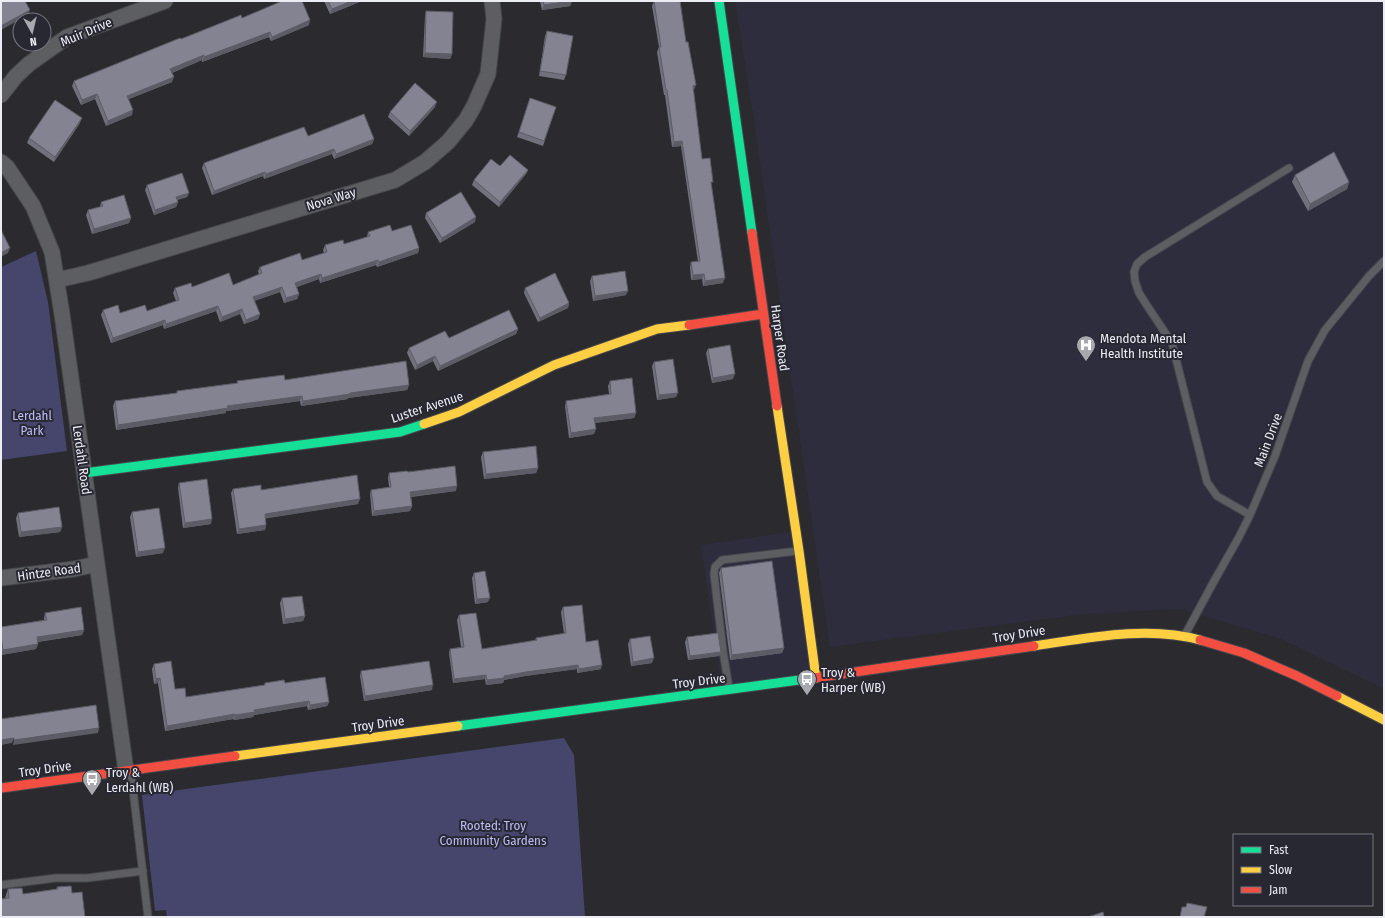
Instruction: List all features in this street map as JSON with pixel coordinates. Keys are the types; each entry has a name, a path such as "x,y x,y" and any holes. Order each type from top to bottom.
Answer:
{"street":[{"name":"Muir Drive","path":"1,95 28,64 67,38 165,1"},
{"name":"Nova Way","path":"57,280 88,273 395,180 425,162 448,142 466,120 481,91 488,74 494,19 492,1"},
{"name":"Harper Road","path":"719,1 816,678"},
{"name":"Lerdahl Road","path":"1,162 33,206 52,252 97,564 129,771"},
{"name":"Luster Avenue","path":"84,473 400,432 459,412 554,365 657,329 763,314"},
{"name":"Hintze Road","path":"1,578 74,569 97,564"},
{"name":"Troy Drive","path":"1,788 816,678 1078,639 1142,633 1163,633 1184,636 1244,653 1297,676 1384,720"}],"lane":[{"path":"1250,515 1217,496 1207,482 1172,343 1139,293 1134,272 1137,264 1144,257 1289,168"},
{"name":"Main Drive","path":"1184,636 1250,515 1275,456 1308,362 1325,330 1369,276 1384,261"},
{"path":"729,690 722,651 714,574 715,567 722,560 799,551"},
{"path":"129,771 148,917"},
{"path":"1,885 56,878 86,878 143,871"}],"shaded area":[{"name":"Mendota Mental Health Institute","path":"735,1 1384,1 1384,689 1281,639 1180,609 1084,614 830,647 753,115"},
{"path":"796,531 816,678 722,690 701,545"}],"green space":[{"name":"Lerdahl Park","path":"36,251 48,302 67,451 1,460 1,267"},
{"name":"Rooted: Troy Community Gardens","path":"564,738 574,755 585,917 167,917 166,910 155,911 142,795"}],"building":[{"path":"1,1 25,1 30,10 26,12 12,12 12,20 1,26"},
{"path":"282,1 302,1 310,20 272,37 270,32 204,57 204,55 170,69 174,77 127,96 133,110 108,121 97,94 82,100 74,81 180,38 181,39 241,15 242,18"},
{"path":"328,1 352,1 332,9"},
{"path":"543,1 571,1 544,5"},
{"path":"654,1 680,1 686,42 688,42 696,85 693,86 702,159 710,158 713,182 711,182 725,278 705,281 704,274 693,275 691,262 700,261 682,141 674,142 659,47 661,47"},
{"path":"426,11 453,12 452,54 425,53"},
{"path":"547,31 573,36 566,75 540,71"},
{"path":"415,83 437,102 410,131 390,112"},
{"path":"530,98 556,107 544,141 519,132"},
{"path":"55,100 82,118 55,157 29,138"},
{"path":"364,114 374,139 336,154 334,149 214,191 204,163 304,127 308,136"},
{"path":"1334,152 1349,182 1310,204 1295,175"},
{"path":"510,155 528,170 500,202 474,180 491,159 500,166"},
{"path":"182,173 189,193 176,197 178,202 155,210 147,185"},
{"path":"461,192 476,217 442,238 426,213"},
{"path":"124,195 131,218 94,229 88,210 103,206 101,202"},
{"path":"390,225 392,231 411,225 419,248 379,262 378,260 322,278 321,274 295,283 299,294 286,298 282,287 253,297 260,314 246,320 242,309 222,317 218,306 166,324 165,320 113,338 103,310 118,305 120,313 145,305 147,311 179,300 175,288 191,283 192,287 229,273 233,285 262,273 260,267 300,253 302,260 327,252 325,245 343,240 344,244 370,236 368,232"},
{"path":"1,230 10,248 1,253"},
{"path":"625,271 628,291 595,296 592,276"},
{"path":"555,273 569,303 540,318 525,288"},
{"path":"509,310 518,329 440,366 435,356 417,365 409,348 445,331 449,338"},
{"path":"730,345 735,374 713,378 708,349"},
{"path":"673,359 678,393 659,395 654,362"},
{"path":"406,361 409,385 303,401 302,396 227,406 228,408 118,425 115,401 238,383 237,381 284,375 285,380"},
{"path":"632,378 636,413 594,418 596,429 571,433 566,401 611,394 610,381"},
{"path":"536,446 538,468 486,474 483,452"},
{"path":"455,466 457,486 410,492 412,506 374,511 371,490 391,487 389,473"},
{"path":"357,475 360,499 265,514 266,525 239,529 233,489 261,485 261,490"},
{"path":"207,479 212,519 185,523 179,483"},
{"path":"59,507 62,527 21,532 18,513"},
{"path":"159,508 165,548 138,552 132,512"},
{"path":"772,561 784,648 732,655 721,568"},
{"path":"485,571 490,598 477,599 474,573"},
{"path":"302,596 305,616 285,619 282,598"},
{"path":"582,605 586,642 598,640 602,665 579,669 578,665 526,672 504,676 504,678 487,680 486,675 454,679 450,649 464,647 459,615 476,613 482,649 537,640 536,638 566,633 563,607"},
{"path":"81,607 84,630 37,637 38,644 3,650 1,627 47,620 45,613"},
{"path":"718,633 721,652 690,656 687,637"},
{"path":"650,636 654,658 633,662 630,639"},
{"path":"171,661 175,689 185,688 186,697 265,685 265,683 284,680 285,683 325,677 329,702 310,705 309,701 254,710 255,712 167,726 160,678 156,679 154,664"},
{"path":"429,661 433,685 365,696 361,671"},
{"path":"96,705 99,728 14,740 14,738 1,740 1,719"},
{"path":"71,886 72,893 82,892 85,917 1,917 1,899 9,898 8,889 22,888 23,894 58,889 57,887"},
{"path":"1187,903 1207,907 1204,917 1180,917 1182,907 1186,907"},
{"path":"1103,912 1104,917 1088,917"}],"traffic: fast":[{"path":"719,1 752,233"},
{"path":"84,473 400,432 424,424"},
{"path":"458,726 814,678"}],"traffic: slow":[{"path":"424,424 459,412 554,365 657,329 689,325"},
{"path":"777,406 816,678"},
{"path":"1034,646 1117,634 1139,633 1160,633 1200,640"},
{"path":"1337,696 1384,720"},
{"path":"235,756 458,726"}],"traffic: jam":[{"path":"752,233 777,406"},
{"path":"689,325 763,314"},
{"path":"1200,640 1244,653 1297,676 1337,696"},
{"path":"814,678 1034,646"},
{"path":"1,788 235,756"}],"place":[{"name":"Mendota Mental Health Institute","path":"1086,362"},
{"name":"Troy & Harper (WB)","path":"807,696"},
{"name":"Troy & Lerdahl (WB)","path":"92,796"}]}
